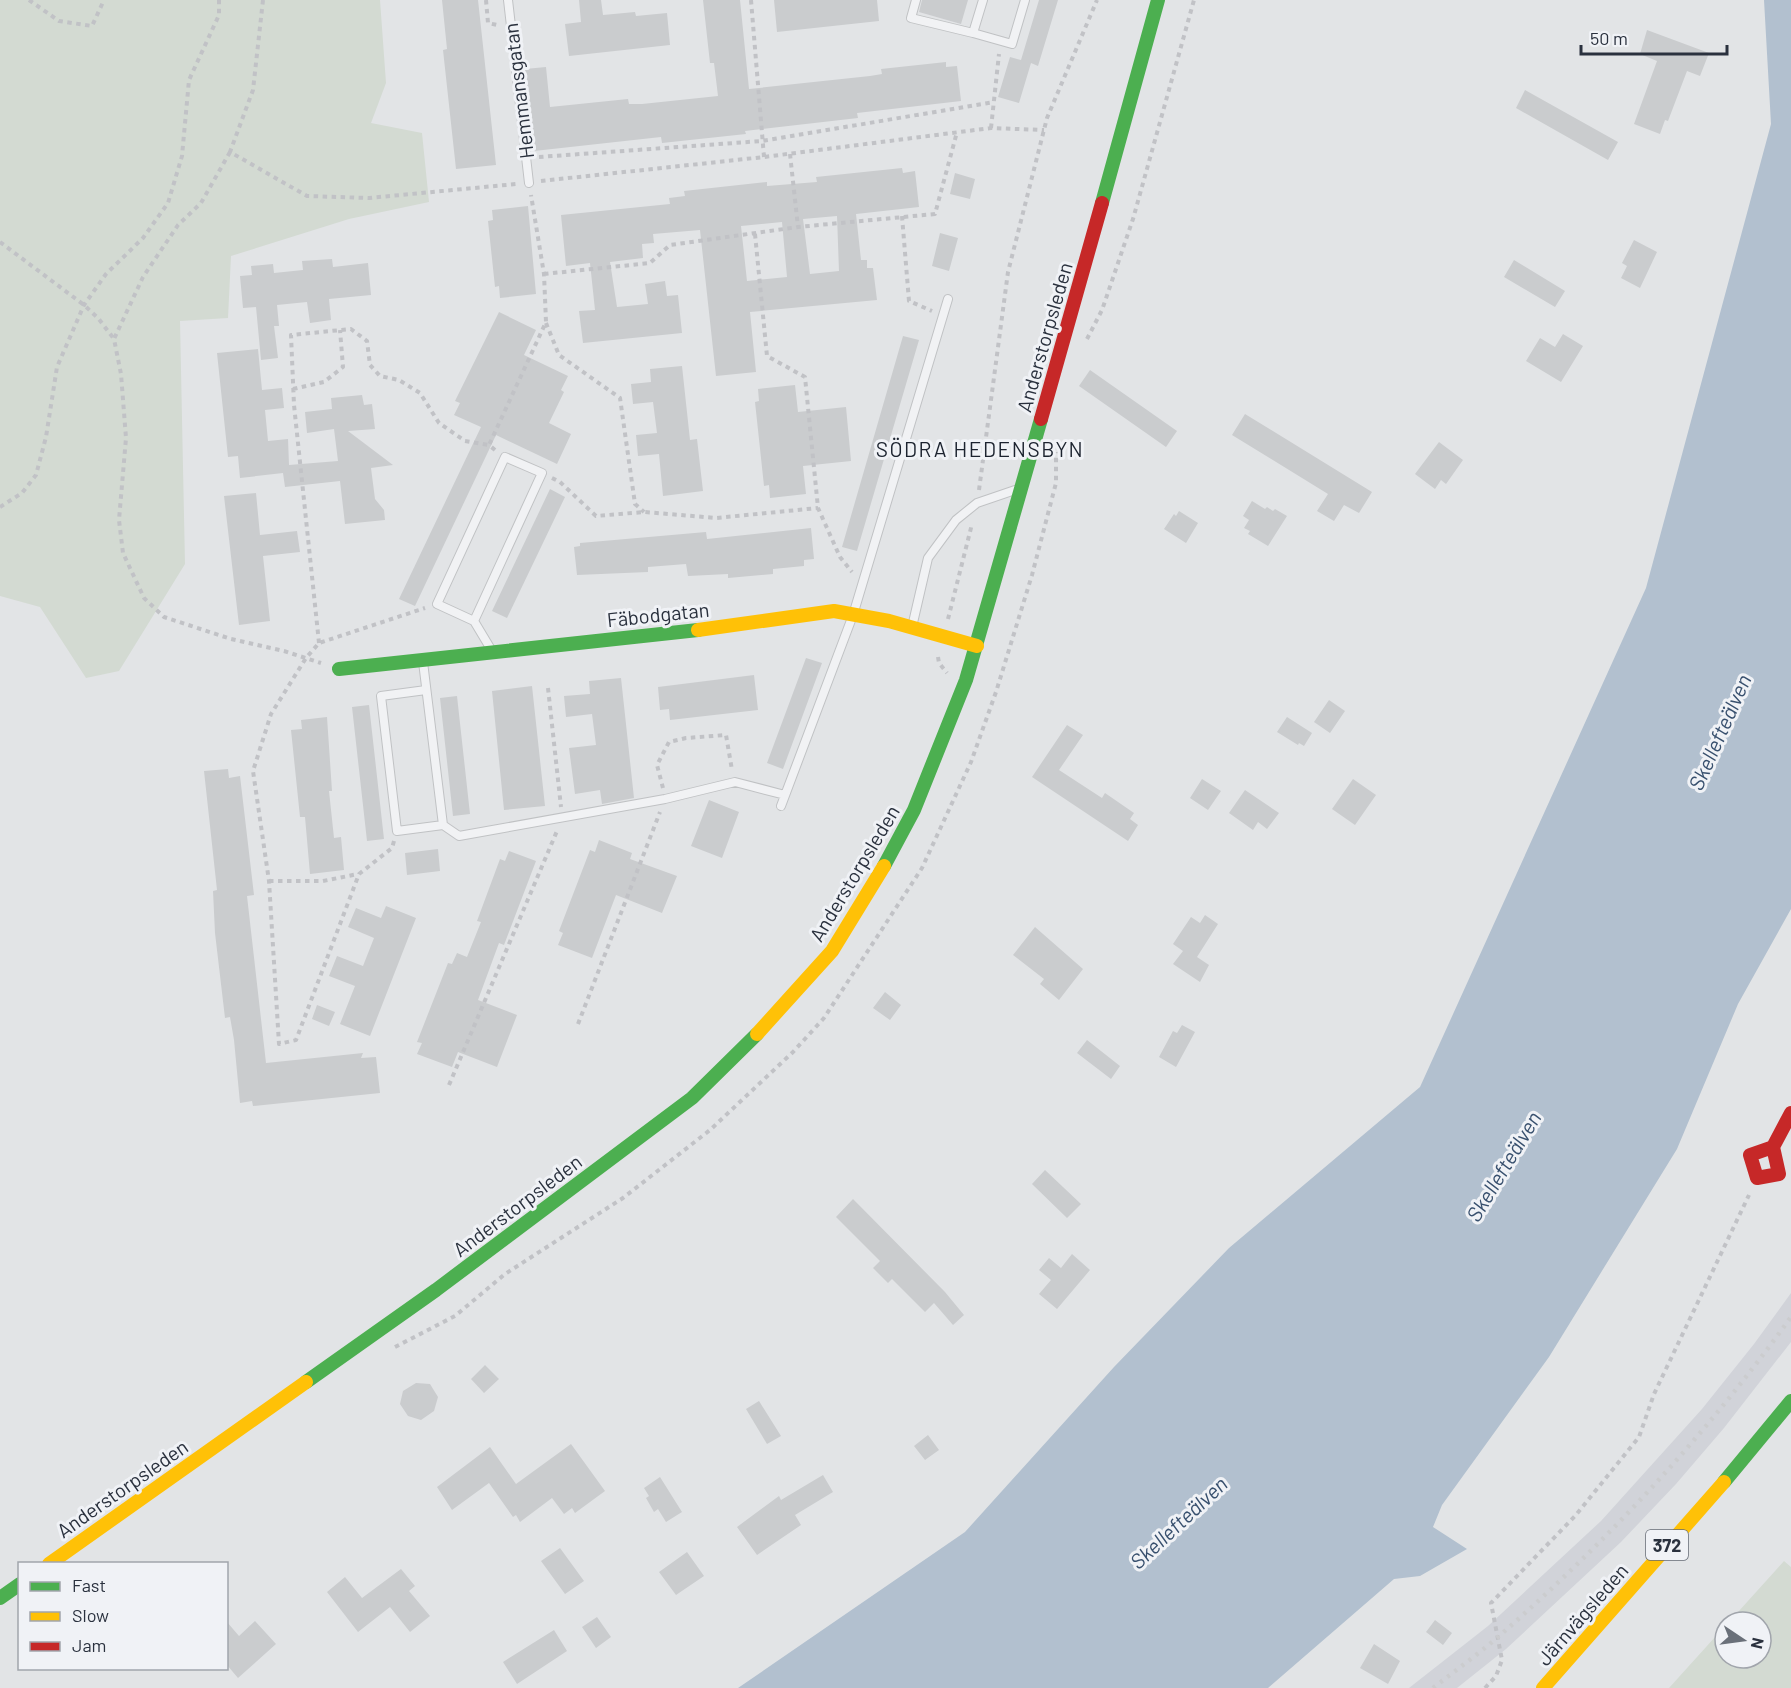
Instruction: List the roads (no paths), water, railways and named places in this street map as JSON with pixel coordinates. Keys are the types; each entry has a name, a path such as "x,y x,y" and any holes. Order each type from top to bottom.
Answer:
{"main road":[{"name":"Anderstorpsleden","path":"50,1562 436,1290 692,1098 767,1024 832,951 882,870 914,810 966,680 1158,0"},
{"name":"Fäbodgatan","path":"339,669 708,629 834,611 889,621 977,646"},
{"path":"1773,1148 1750,1155 1757,1178 1779,1174 1773,1148 1791,1113"},
{"name":"Järnvägsleden","path":"1543,1688 1716,1491 1791,1401"},
{"path":"0,1598 18,1585"}],"lane":[{"name":"Hemmansgatan","path":"508,0 529,183"},
{"path":"915,0 911,18 1012,44 1025,0"},
{"path":"973,33 983,0"},
{"path":"781,806 854,615 948,299"},
{"path":"474,621 542,473 505,456 437,604 474,621 492,651"},
{"path":"912,627 928,558 956,520 977,503 1022,488"},
{"path":"423,659 443,825"},
{"path":"426,690 381,696 397,831 443,825 459,836 665,799 735,782 785,795"}],"water":[{"name":"Skellefteälven","path":"1764,0 1791,0 1791,909 1738,1004 1677,1149 1549,1357 1442,1505 1433,1527 1467,1549 1420,1576 1394,1579 1268,1688 738,1688 965,1532 1114,1367 1229,1248 1420,1087 1646,588 1771,124"}],"railway":[{"path":"1433,1688 1474,1657 1538,1601 1578,1564 1654,1486 1725,1403 1791,1317"}],"district":[{"name":"SÖDRA HEDENSBYN","path":"980,448"}]}
